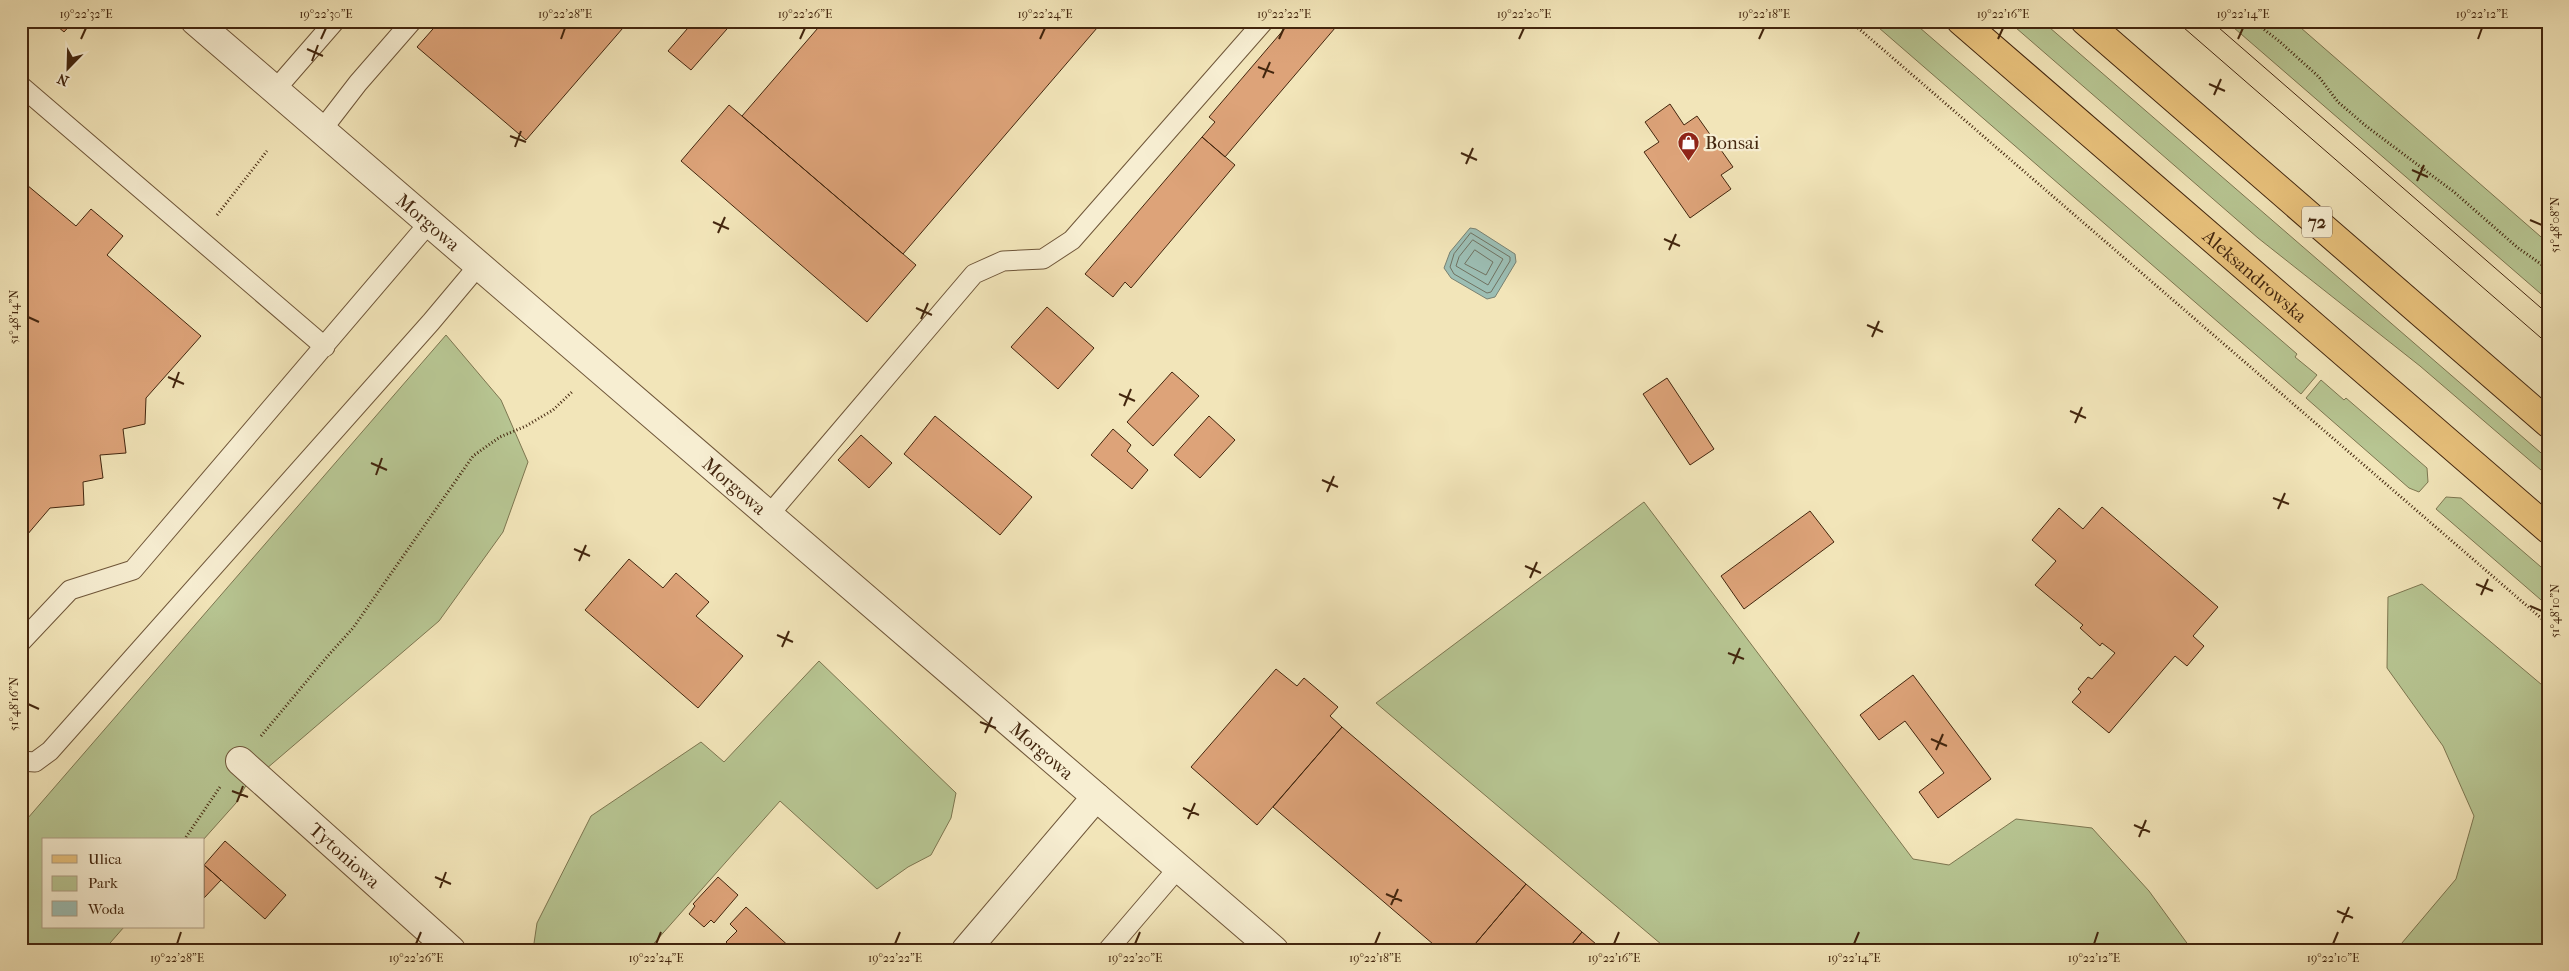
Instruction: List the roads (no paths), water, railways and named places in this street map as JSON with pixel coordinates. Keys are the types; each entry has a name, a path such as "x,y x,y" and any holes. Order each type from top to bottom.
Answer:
{"main road":[{"name":"Aleksandrowska","path":"1962,21 2548,529"},
{"name":"72","path":"2086,21 2548,423"}],"street":[{"name":"Morgowa","path":"195,21 1274,950"},
{"name":"Tytoniowa","path":"240,761 451,950"},
{"path":"966,950 1096,797"}],"lane":[{"path":"275,90 335,21"},
{"path":"322,131 358,83 412,21"},
{"path":"768,516 974,274 1003,261 1043,259 1072,240 1264,21"},
{"path":"21,86 325,347"},
{"path":"21,642 70,590 133,570 429,223"},
{"path":"21,761 35,762 50,751 431,322 478,266"},
{"path":"1108,950 1179,867"}],"water":[{"path":"1470,228 1476,229 1515,254 1516,262 1495,297 1487,299 1451,278 1444,268 1450,252"}],"tram line":[{"path":"2176,21 2548,344"},
{"path":"2211,21 2548,314"}],"place":[{"name":"Bonsai","path":"1689,161"}]}
